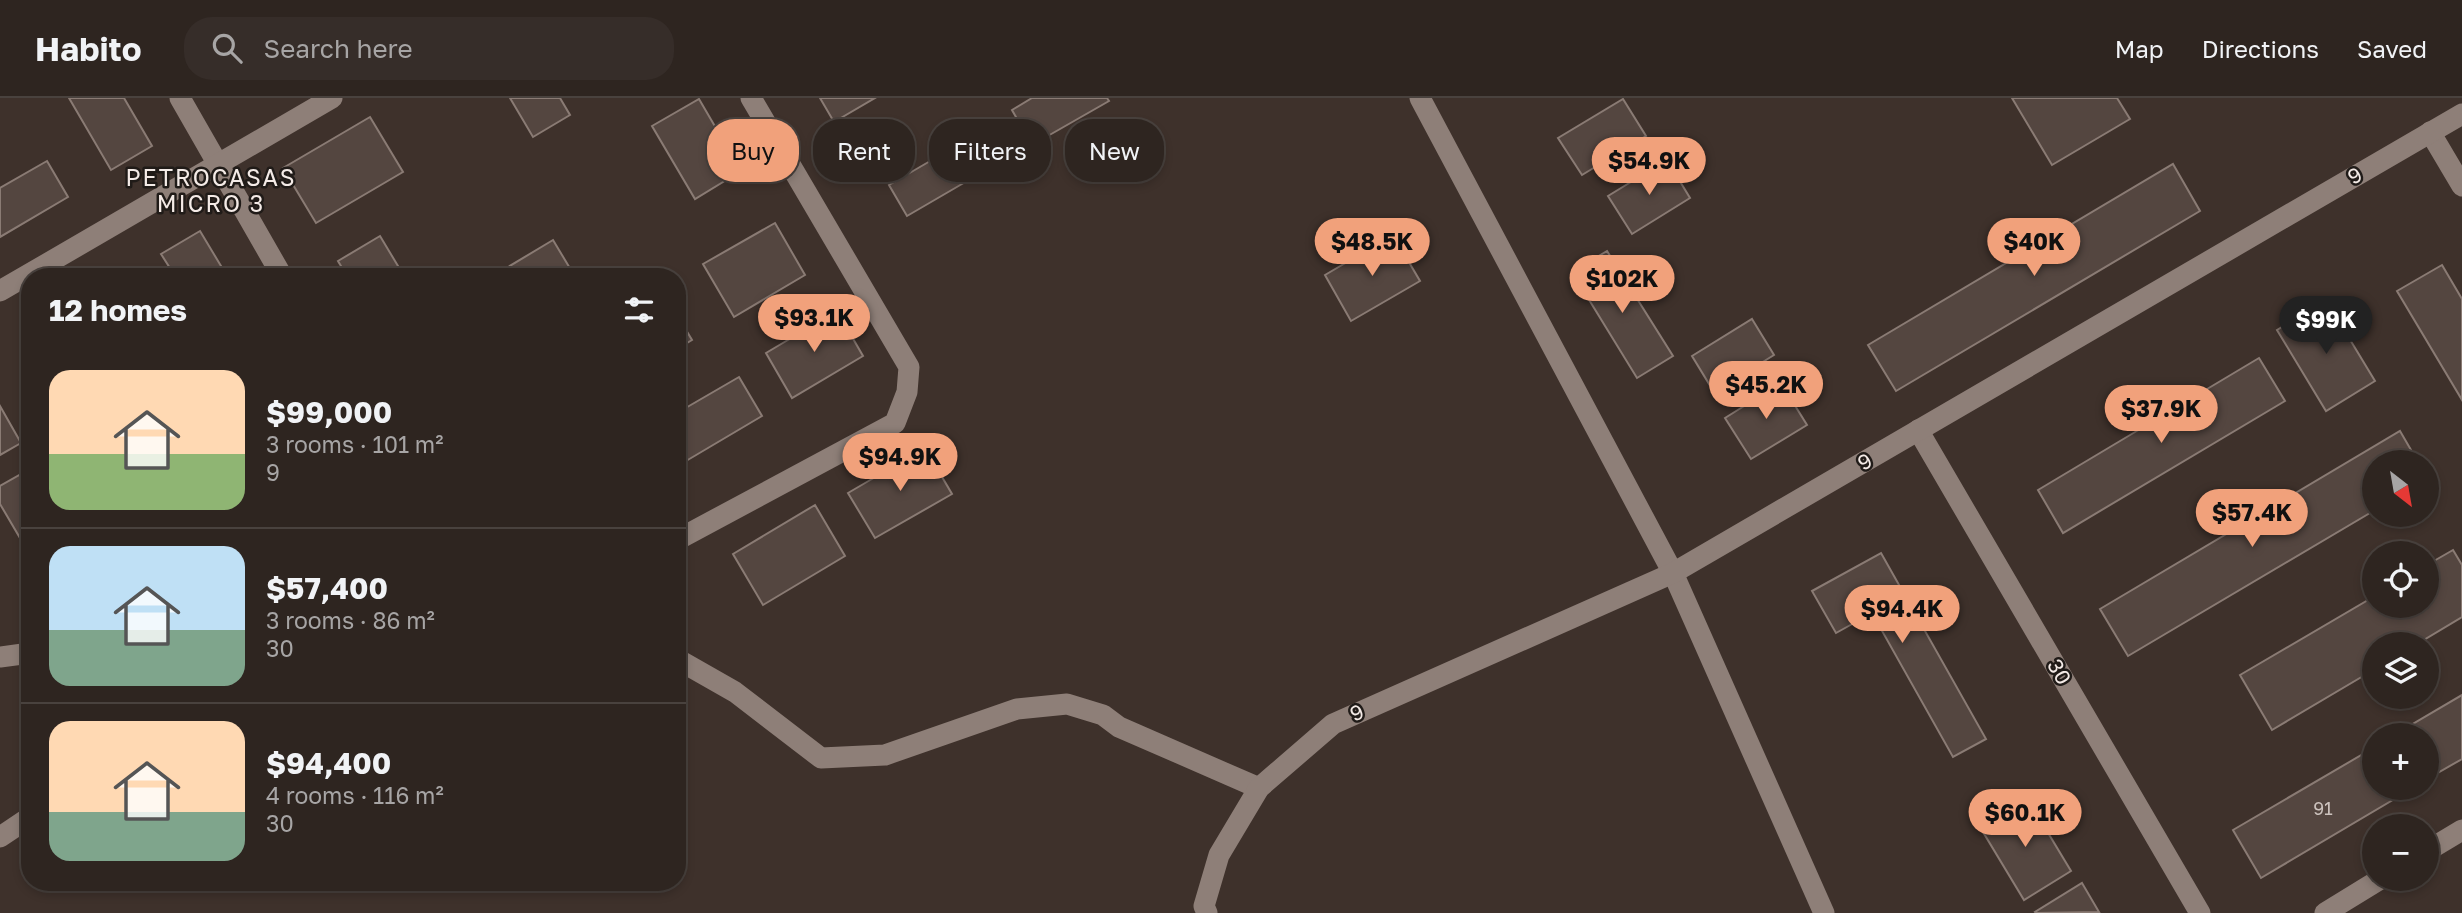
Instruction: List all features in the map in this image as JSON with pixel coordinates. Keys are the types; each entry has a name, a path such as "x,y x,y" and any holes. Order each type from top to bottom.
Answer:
{"street":[{"path":"180,98 277,268"},
{"path":"39,268 332,98"},
{"path":"686,535 895,423 907,393 909,367 751,98"},
{"path":"1420,98 1673,573 1824,913"},
{"name":"9","path":"1207,913 1204,906 1219,855 1259,788 1333,724 1673,573 2462,114"},
{"path":"2430,132 2462,186"},
{"path":"0,291 21,279"},
{"name":"30","path":"1918,430 2200,913"},
{"path":"0,657 21,654"},
{"path":"686,664 735,692 821,758 885,755 1017,709 1068,704 1103,715 1119,727 1259,788"},
{"path":"0,837 21,823"},
{"path":"2439,844 2462,830"},
{"path":"2325,913 2362,890"}],"building":[{"path":"69,98 124,98 152,146 111,170"},
{"path":"510,98 560,98 570,115 533,137"},
{"path":"820,98 875,98 839,119 832,119"},
{"path":"1032,98 1107,98 1109,101 1078,119 1065,119 1065,126 1051,134 1051,119 1017,119 1012,110"},
{"path":"2012,98 2117,98 2130,119 2052,165"},
{"path":"699,99 711,119 707,119 707,182 723,182 695,199 652,126"},
{"path":"1623,99 1646,136 1582,175 1558,138"},
{"path":"370,117 403,172 316,223 283,168"},
{"path":"1667,160 1690,198 1632,234 1608,196"},
{"path":"47,161 68,197 0,237 0,188"},
{"path":"929,162 929,182 965,182 907,216 889,185 894,182 915,182 915,170"},
{"path":"2173,164 2200,211 1896,391 1868,345"},
{"path":"775,223 805,275 734,317 703,264"},
{"path":"200,231 222,268 170,268 161,254"},
{"path":"1393,235 1420,281 1351,321 1325,275"},
{"path":"380,236 399,268 342,268 338,261"},
{"path":"553,240 570,268 506,268"},
{"path":"1607,251 1673,356 1637,378 1572,272"},
{"path":"2442,265 2462,299 2462,400 2397,291"},
{"path":"2326,300 2375,381 2326,411 2277,330"},
{"path":"837,311 863,356 792,398 766,353"},
{"path":"1752,319 1774,355 1714,392 1692,356"},
{"path":"686,330 692,340 686,344"},
{"path":"2259,358 2285,401 2063,533 2038,490"},
{"path":"739,377 762,416 686,461 686,408"},
{"path":"1781,383 1807,425 1751,459 1725,418"},
{"path":"0,406 21,443 0,455"},
{"path":"2400,431 2411,450 2368,450"},
{"path":"925,448 952,494 875,538 848,493"},
{"path":"2362,454 2362,518 2128,656 2100,609"},
{"path":"21,474 21,540 0,504 0,486"},
{"path":"815,505 845,556 763,605 733,554"},
{"path":"2453,550 2462,565 2462,617 2437,632 2362,632 2362,677 2272,730 2240,675 2362,604 2362,618 2439,618 2439,558"},
{"path":"1881,553 1986,739 1953,757 1872,613 1836,633 1812,591"},
{"path":"2462,695 2462,759 2439,772 2439,723 2414,723"},
{"path":"2362,755 2362,800 2393,800 2369,814 2362,814 2362,818 2261,878 2233,830"},
{"path":"2027,798 2071,871 2024,900 1980,827"},
{"path":"2082,883 2099,912 2035,912"}],"district":[{"name":"PETROCASAS MICRO 3","path":"211,191"}]}
